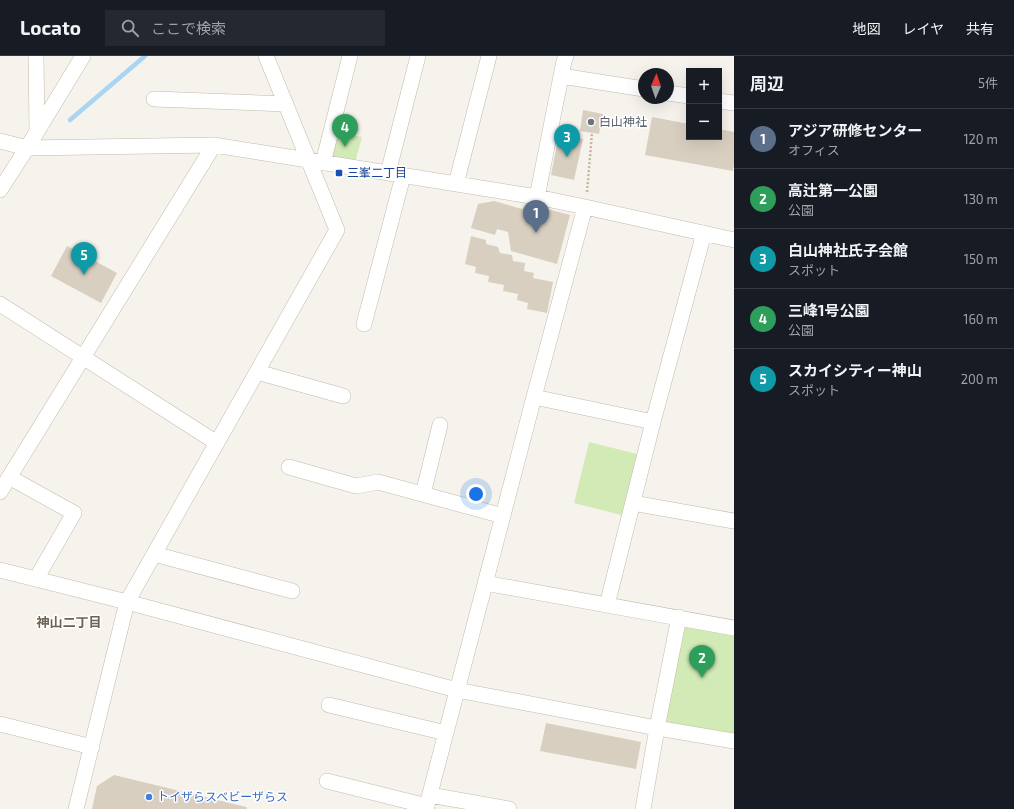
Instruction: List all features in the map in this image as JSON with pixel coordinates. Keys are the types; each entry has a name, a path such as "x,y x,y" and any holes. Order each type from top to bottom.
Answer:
{"street":[{"path":"36,56 36,132"},
{"path":"0,190 83,56"},
{"path":"76,809 127,602 337,230 316,162 286,104 266,56"},
{"path":"316,162 350,56"},
{"path":"388,173 418,56"},
{"path":"456,184 489,56"},
{"path":"537,197 566,56"},
{"path":"561,76 638,88"},
{"path":"674,93 686,95"},
{"path":"154,99 286,104"},
{"path":"722,101 734,103"},
{"path":"0,141 27,148 214,145 537,197 734,240"},
{"path":"0,492 214,145"},
{"path":"364,324 403,176"},
{"path":"427,803 585,207"},
{"path":"607,605 653,422 704,233"},
{"path":"0,304 217,443"},
{"path":"257,372 343,396"},
{"path":"534,397 653,422"},
{"path":"423,494 440,425"},
{"path":"289,467 356,486 378,482 503,516"},
{"path":"9,477 74,513 36,579"},
{"path":"633,503 734,521"},
{"path":"154,554 292,591"},
{"path":"0,570 127,602 457,690 734,741"},
{"path":"485,583 734,628"},
{"path":"643,809 679,617"},
{"path":"329,705 446,733"},
{"path":"0,724 92,747"},
{"path":"326,781 427,803 508,809"}],"path":[{"path":"585,207 592,133"}],"green space":[{"path":"335,132 362,137 355,162 329,157"},
{"path":"589,442 641,455 625,516 574,503"},
{"path":"682,621 734,631 734,738 661,725"}],"building":[{"name":"白山神社","path":"583,110 603,114 599,134 580,131"},
{"path":"652,117 686,123 686,140 722,140 722,130 734,132 733,171 645,155"},
{"path":"559,134 583,139 574,180 551,175"},
{"path":"494,201 522,209 532,205 570,215 557,264 511,251 508,232 497,229 495,235 471,228 478,204"},
{"path":"471,236 486,240 486,244 498,247 500,253 512,255 513,261 525,263 524,271 534,273 533,278 553,282 547,313 527,309 528,303 517,300 518,294 503,291 504,285 488,282 489,276 475,273 476,267 465,264"},
{"path":"67,246 117,273 101,303 51,276"},
{"path":"546,723 641,742 636,769 540,751"},
{"name":"トイザらスベビーザらス","path":"114,775 246,807 247,809 92,809 97,786"}],"waterway":[{"path":"70,120 145,56"}],"place":[{"name":"白山神社","path":"591,122"},
{"name":"三峰1号公園","path":"345,147"},
{"name":"白山神社氏子会館","path":"567,157"},
{"name":"三峯二丁目","path":"339,173"},
{"name":"アジア研修センター","path":"536,233"},
{"name":"スカイシティー神山","path":"84,275"},
{"name":"高辻第一公園","path":"702,678"},
{"name":"トイザらスベビーザらス","path":"149,797"}],"district":[{"name":"神山二丁目","path":"69,622"}]}
